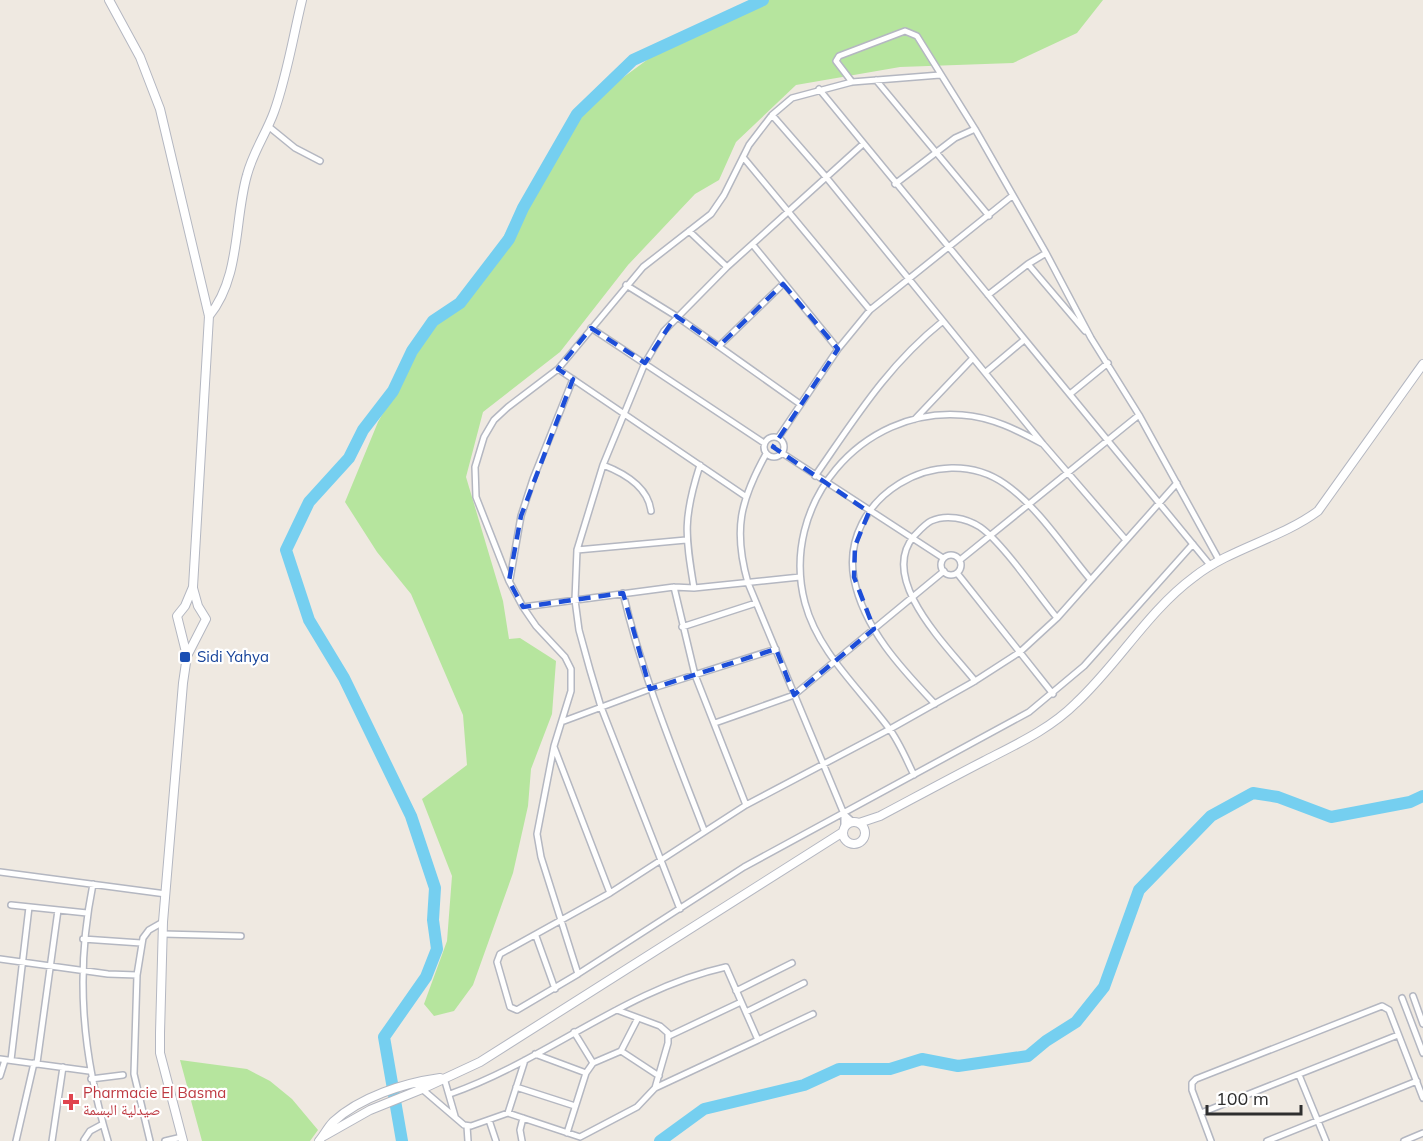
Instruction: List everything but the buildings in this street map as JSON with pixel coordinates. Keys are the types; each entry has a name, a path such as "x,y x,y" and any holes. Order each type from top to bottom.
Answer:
{"street":[{"path":"109,0 140,57 160,109 209,316 193,587 198,606 205,614 203,628 187,656"},
{"path":"209,316 222,294 236,245 246,179 279,98 302,0"},
{"path":"852,82 837,64 837,57 905,31 917,36 975,129 1046,252 1090,338"},
{"path":"578,974 541,857 537,834 554,746 564,721 571,691 571,669 565,657 536,627 509,581 476,496 475,467 484,437 494,420 558,369 626,285 662,250 689,231 719,204 743,157 772,115 792,98 852,82 940,75"},
{"path":"876,80 988,216"},
{"path":"819,89 1210,565"},
{"path":"772,115 826,177 1043,444 1125,539"},
{"path":"268,126 295,148 320,162"},
{"path":"895,184 954,138 975,129"},
{"path":"680,909 601,707 579,630 575,600 577,550 603,465 645,363 676,316 787,211 863,144"},
{"path":"743,157 870,310"},
{"path":"778,438 838,349 870,310 1012,196"},
{"path":"689,231 727,267"},
{"path":"753,245 838,349"},
{"path":"988,295 1046,252"},
{"path":"1028,264 1108,363 1219,560"},
{"path":"719,346 783,284"},
{"path":"626,285 676,316 800,404"},
{"path":"815,476 882,379 909,349 943,321"},
{"path":"591,328 764,443 766,454 746,496 739,531 740,554 748,583 844,814 843,831 847,842"},
{"path":"986,372 1024,340"},
{"path":"915,419 974,358"},
{"path":"1070,394 1108,363"},
{"path":"322,1138 331,1124 351,1108 365,1101 408,1090 480,1062 538,1027 703,918 828,844 856,823 880,816 1051,724 1077,703 1162,606 1192,578 1219,560 1302,523 1318,511 1423,364"},
{"path":"558,369 746,496"},
{"path":"509,581 527,497 545,443 573,379"},
{"path":"914,775 890,729 834,660 811,621 800,577 807,522 824,482 839,462 859,445 883,430 915,419 963,415 1015,428 1043,444"},
{"path":"960,560 1139,415"},
{"path":"764,443 772,437 778,438 784,447 782,453 774,457 766,454"},
{"path":"782,453 911,540 943,558 952,555 960,560 961,567 957,573 950,574 944,571 941,565 943,558"},
{"path":"603,465 629,479 646,493 651,511"},
{"path":"694,588 686,540 688,505 700,465"},
{"path":"935,704 881,642 854,577 855,546 869,512 885,492 901,480 928,469 954,467 990,476 1005,484 1028,506 1090,579"},
{"path":"1177,483 1158,501 1057,618 1020,652 935,704 746,805 704,830 610,893 497,957 510,1007 517,1010 555,989 744,867 1012,723 1053,694 1084,666 1193,544"},
{"path":"975,681 912,599 903,570 904,559 911,540 931,521 945,517 969,522 990,537 1057,618"},
{"path":"577,550 686,540"},
{"path":"715,723 794,695 944,571"},
{"path":"957,573 1053,694"},
{"path":"524,607 674,587 694,588 800,577"},
{"path":"165,1141 182,1139 160,1053 162,934 187,656 177,616 185,606 193,587"},
{"path":"674,587 695,675 746,805"},
{"path":"623,593 635,646 704,830"},
{"path":"682,627 756,603"},
{"path":"185,606 198,606"},
{"path":"181,628 189,633 203,628"},
{"path":"564,721 650,689 776,649"},
{"path":"554,746 610,893"},
{"path":"844,814 866,834"},
{"path":"828,844 847,842 859,844 880,816"},
{"path":"0,872 166,894"},
{"path":"93,884 87,912 81,968 89,1071 108,1141"},
{"path":"11,905 87,912"},
{"path":"0,1076 24,961 29,907"},
{"path":"16,1141 36,1063 46,1008 49,964 58,910"},
{"path":"150,1141 134,1074 137,975 141,943 146,932 163,922"},
{"path":"162,934 241,936"},
{"path":"537,936 555,989"},
{"path":"84,939 141,943"},
{"path":"0,959 81,968 108,974 137,975"},
{"path":"736,991 792,963"},
{"path":"450,1094 493,1078 574,1032 687,978 726,967 758,1040"},
{"path":"746,1012 804,983"},
{"path":"1413,996 1423,1024 1413,1028"},
{"path":"1402,998 1423,1053"},
{"path":"669,1036 741,1002"},
{"path":"1211,1141 1191,1086 1196,1079 1382,1006 1388,1008 1423,1098"},
{"path":"617,1011 660,1026 669,1036 655,1088"},
{"path":"467,1126 508,1113 580,1137 598,1130 637,1107 655,1088 813,1014"},
{"path":"567,1134 586,1074 593,1063 621,1051 638,1018"},
{"path":"574,1032 593,1063"},
{"path":"1201,1113 1398,1035"},
{"path":"621,1051 659,1076"},
{"path":"535,1054 586,1074"},
{"path":"508,1113 525,1059"},
{"path":"5,1060 89,1071"},
{"path":"52,1141 63,1067"},
{"path":"91,1079 123,1075"},
{"path":"1299,1075 1326,1141"},
{"path":"322,1138 408,1090 422,1089 444,1077"},
{"path":"444,1077 455,1116"},
{"path":"1267,1141 1417,1082"},
{"path":"516,1087 576,1106"},
{"path":"422,1089 467,1126 468,1141"},
{"path":"522,1141 520,1130 523,1118"},
{"path":"489,1120 495,1141"},
{"path":"82,1140 90,1131 103,1124"},
{"path":"1404,1141 1423,1133"},
{"path":"82,1140 91,1141"}],"highlighted area":[{"path":"783,284 838,349 773,447 869,512 855,546 854,577 874,629 794,695 776,649 650,689 623,593 523,607 509,581 521,516 573,379 558,369 591,328 645,363 676,316 719,346"}],"green space":[{"path":"769,0 1103,0 1077,33 1013,63 900,67 796,85 736,142 719,180 695,194 628,265 560,352 483,412 466,477 503,601 509,639 520,638 556,661 552,714 531,769 528,806 513,873 473,985 454,1011 434,1016 424,1004 447,941 452,876 422,799 467,765 463,715 411,594 377,552 345,502 378,422 432,327 491,259 572,115 651,57"},
{"path":"180,1060 247,1069 270,1081 292,1099 318,1130 310,1141 202,1141"}],"waterway":[{"path":"402,1141 384,1037 426,977 437,949 433,920 435,888 411,816 344,678 309,620 286,550 309,502 349,458 363,430 393,391 412,351 433,321 460,303 509,239 523,208 577,114 633,60 763,0"},
{"path":"660,1141 704,1109 804,1085 839,1069 890,1069 922,1059 958,1066 1028,1056 1046,1041 1076,1022 1104,987 1139,890 1211,816 1253,793 1278,797 1331,817 1410,802 1423,796"}],"place":[{"name":"Sidi Yahya","path":"185,657"},
{"name":"Pharmacie El Basma صيدلية البسمة","path":"71,1102"}]}
